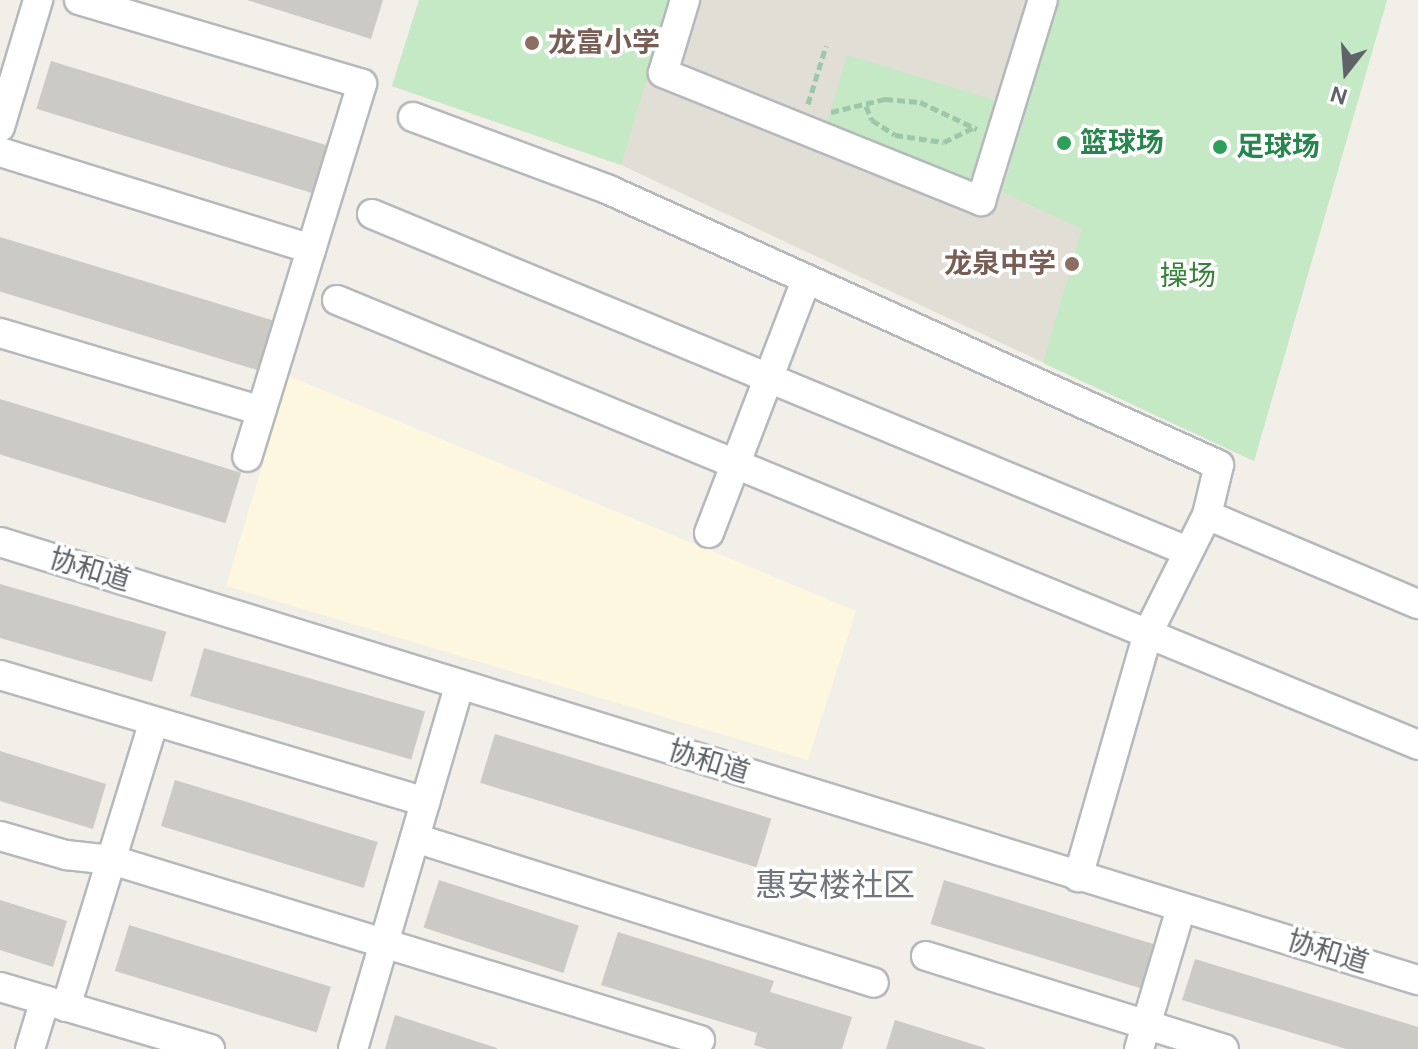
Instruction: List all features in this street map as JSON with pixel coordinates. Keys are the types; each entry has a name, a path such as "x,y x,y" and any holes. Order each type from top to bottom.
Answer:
{"street":[{"path":"0,127 38,0"},
{"path":"79,0 362,84 247,457"},
{"path":"685,0 663,73 981,201 1043,0"},
{"path":"413,117 609,190 1219,465 1207,515 1148,633 1078,877"},
{"path":"0,152 311,249"},
{"path":"372,214 1187,551"},
{"path":"709,533 806,280"},
{"path":"337,300 1418,745"},
{"path":"0,333 261,411"},
{"path":"1207,515 1418,604"},
{"name":"协和道","path":"0,542 1418,980"},
{"path":"0,675 425,802"},
{"path":"353,1049 460,684"},
{"path":"30,1049 56,1003 112,860 154,721"},
{"path":"0,836 66,855 112,860 700,1040"},
{"path":"415,838 874,983"},
{"path":"1143,1037 1181,908"},
{"path":"926,956 1143,1037 1224,1049"},
{"path":"0,987 210,1049"}],"path":[{"path":"815,110 807,107 826,46"},
{"path":"822,114 866,106 885,99 920,102 974,128 1001,137"},
{"path":"866,106 872,120 895,135 944,142 974,128"}],"shaded area":[{"name":"龙泉中学","path":"419,0 1387,0 1254,461 621,165 392,86"},
{"path":"289,376 856,611 808,760 226,586"}],"green space":[{"name":"龙富小学","path":"419,0 670,0 621,165 392,86"},
{"name":"操场","path":"1059,0 1387,0 1254,461 1043,363 1082,229 1002,192"},
{"path":"847,55 1001,102 975,186 826,126"}],"building":[{"path":"247,0 383,0 371,39"},
{"path":"51,61 332,147 318,195 36,109"},
{"path":"0,237 279,322 264,372 0,291"},
{"path":"0,399 241,473 225,523 0,454"},
{"path":"0,584 166,632 152,682 0,638"},
{"path":"204,648 425,711 411,759 190,696"},
{"path":"495,734 771,818 756,867 480,783"},
{"path":"0,751 106,784 93,829 0,801"},
{"path":"175,780 378,842 364,888 161,826"},
{"path":"439,880 579,925 563,973 424,928"},
{"path":"944,880 1163,947 1150,991 931,924"},
{"path":"0,900 67,921 53,967 0,950"},
{"path":"129,925 331,987 317,1033 115,971"},
{"path":"618,932 774,981 770,992 852,1017 842,1049 767,1049 754,1045 757,1033 601,985"},
{"path":"1195,959 1418,1027 1418,1049 1346,1049 1182,1000"},
{"path":"395,1015 497,1048 497,1049 385,1049"},
{"path":"895,1020 985,1048 985,1049 886,1049"}],"place":[{"name":"龙富小学","path":"532,43"},
{"name":"篮球场","path":"1064,143"},
{"name":"足球场","path":"1220,147"},
{"name":"龙泉中学","path":"1072,264"}],"district":[{"name":"惠安楼社区","path":"835,885"}]}
